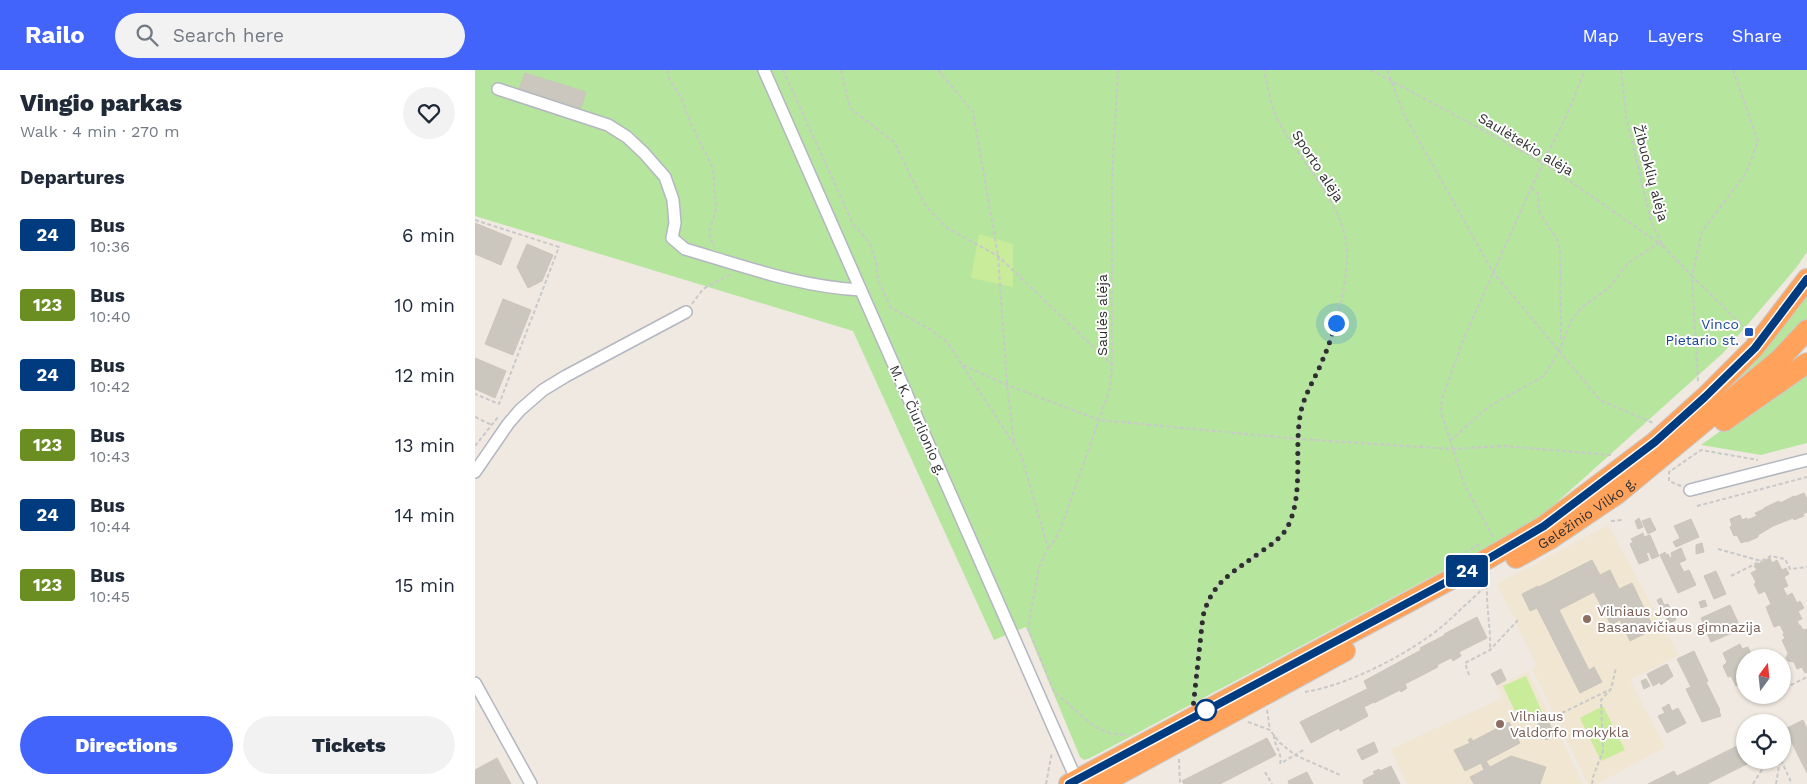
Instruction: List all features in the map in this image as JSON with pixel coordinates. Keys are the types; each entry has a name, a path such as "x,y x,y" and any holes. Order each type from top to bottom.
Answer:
{"highway":[{"name":"Geležinio Vilko g.","path":"1073,778 1471,569 1544,526 1655,442 1705,397 1755,348 1807,279"},
{"name":"Geležinio Vilko g.","path":"1101,784 1218,722 1550,539 1617,494 1780,358 1807,330"},
{"path":"1617,494 1807,363"}],"street":[{"name":"M. K. Čiurlionio g.","path":"764,70 1055,732 1073,778"},
{"path":"498,89 609,124 627,137 665,177 673,200 675,223 672,238 685,249 784,278 832,289 861,290"},
{"path":"475,472 520,410 543,390 687,312"},
{"path":"1690,490 1807,460"},
{"path":"475,683 531,784"}],"path":[{"path":"667,70 670,81 681,97 691,124 713,168 716,209 709,233 717,258"},
{"path":"783,70 853,224 869,242 878,280 891,308 931,330 947,342 1021,455 1048,548"},
{"path":"841,70 850,108 894,142 925,205 947,228 998,256 1113,365"},
{"path":"938,70 973,112 998,256 1007,385 1014,444"},
{"name":"Saulės alėja","path":"1118,70 1112,177 1113,365 1110,388 1062,525 1039,567 1028,628 1054,692 1095,727 1112,734 1130,736"},
{"name":"Sporto alėja","path":"1193,708 1203,616 1207,602 1214,590 1227,577 1279,539 1287,527 1293,508 1297,482 1301,413 1305,397 1323,359 1336,323 1347,266 1346,242 1334,206 1278,122 1264,70"},
{"name":"Saulėtekio alėja","path":"1371,70 1544,163 1663,246"},
{"path":"1387,70 1404,114 1493,272 1600,400 1655,424"},
{"path":"1493,537 1464,484 1441,412 1442,399 1463,340 1531,188 1567,114 1585,70"},
{"name":"Žibuoklių alėja","path":"1621,70 1626,116 1651,221 1663,246 1749,332"},
{"path":"1699,387 1692,276 1702,231 1746,173 1758,141 1733,70"},
{"path":"1531,188 1538,194 1539,212 1557,239 1562,318 1559,351"},
{"path":"475,220 559,247 499,404 475,394"},
{"path":"1449,441 1488,407 1544,376 1559,351 1571,321 1582,307 1609,288 1628,263 1659,243"},
{"path":"687,312 703,289 743,266"},
{"path":"963,365 1007,385 1099,420 1299,439 1452,449 1505,446 1619,456"},
{"path":"475,417 492,424 503,432"},
{"path":"475,446 498,417"},
{"path":"1669,481 1669,472 1701,450 1730,455"},
{"path":"1697,506 1807,477"},
{"path":"1611,521 1622,520"},
{"path":"1718,549 1761,561"},
{"path":"1731,576 1771,556 1785,559 1790,568 1807,566"},
{"path":"1301,692 1318,690 1355,677 1405,652 1443,625 1487,585 1486,603 1490,650"},
{"path":"1469,675 1465,663 1490,650 1518,620"},
{"path":"1592,784 1603,751 1601,700 1611,689 1616,668"},
{"path":"1791,685 1807,677"},
{"path":"1562,713 1611,689"},
{"path":"1266,706 1270,730 1273,735 1295,755 1340,775"},
{"path":"1247,722 1270,730"},
{"path":"1046,784 1055,732"},
{"path":"1273,735 1282,763 1305,749"},
{"path":"1179,756 1180,784"},
{"path":"1753,784 1762,769"},
{"path":"1776,784 1779,769"},
{"path":"1786,769 1793,784"},
{"path":"1265,772 1272,784"}],"shaded area":[{"name":"Vilniaus Jono Basanavičiaus gimnazija","path":"1608,525 1679,655 1630,680 1665,747 1597,784 1588,784 1532,669 1537,666 1497,584"},
{"name":"Vilniaus Valdorfo mokykla","path":"1528,671 1583,784 1407,784 1391,749 1502,698 1497,686"}],"green space":[{"path":"475,70 1807,70 1807,252 1796,268 1723,353 1535,522 1084,760 1080,757 1026,627 994,640 853,331 475,216"},
{"path":"979,234 1013,244 1013,287 971,278"},
{"path":"1807,294 1807,320 1769,360 1621,478"},
{"path":"1807,369 1807,443 1761,455 1701,445"},
{"path":"1526,676 1543,714 1521,724 1503,686"},
{"path":"1603,706 1625,750 1601,761 1580,718"}],"building":[{"path":"525,73 586,92 581,108 519,89"},
{"path":"475,223 512,238 501,265 475,254"},
{"path":"527,244 553,255 542,281 528,288 517,267"},
{"path":"503,299 531,310 513,355 485,344"},
{"path":"475,358 506,371 495,398 475,389"},
{"path":"1804,493 1807,499 1807,512 1803,514 1804,516 1773,526 1758,535 1758,537 1747,542 1741,543 1737,535 1734,536 1730,527 1732,526 1730,519 1740,515 1742,520 1747,518 1747,520 1757,516 1755,513 1764,508"},
{"path":"1639,518 1643,527 1638,529 1635,521"},
{"path":"1650,518 1656,530 1648,534 1642,521"},
{"path":"1691,519 1699,537 1676,547 1673,542 1680,538 1674,526"},
{"path":"1643,533 1644,537 1650,535 1659,556 1652,559 1649,552 1646,553 1649,560 1639,564 1630,544 1633,542 1631,539"},
{"path":"1702,543 1704,552 1696,554 1696,545"},
{"path":"1681,548 1686,560 1679,563 1684,572 1689,570 1696,585 1678,593 1660,555 1665,552 1670,558 1672,557 1671,553"},
{"path":"1770,558 1772,563 1777,560 1782,570 1786,568 1789,574 1784,577 1788,586 1783,588 1787,596 1792,593 1797,603 1800,601 1804,608 1798,611 1802,619 1797,621 1799,625 1784,633 1780,625 1774,627 1766,607 1771,604 1765,591 1759,594 1751,573 1757,570 1754,566"},
{"path":"1592,560 1600,575 1610,570 1619,589 1632,583 1654,629 1630,641 1620,620 1611,625 1594,592 1559,610 1589,670 1594,667 1602,682 1580,693 1537,608 1530,611 1522,594"},
{"path":"1716,571 1726,594 1714,599 1704,576"},
{"path":"1661,598 1664,605 1668,604 1676,620 1669,623 1657,600"},
{"path":"1705,600 1707,606 1701,608 1699,602"},
{"path":"1730,605 1741,629 1711,642 1701,618"},
{"path":"1477,617 1487,638 1459,652 1461,656 1453,661 1451,658 1405,684 1407,688 1401,692 1400,690 1374,703 1364,681"},
{"path":"1800,625 1803,630 1807,629 1807,672 1805,673 1802,667 1797,669 1794,662 1791,662 1791,649 1786,649 1782,640 1785,639 1783,634"},
{"path":"1740,644 1742,649 1736,649 1736,686 1731,676 1728,677 1723,666 1727,662 1723,653"},
{"path":"1694,651 1721,716 1702,722 1686,689 1691,687 1677,659"},
{"path":"1667,664 1673,676 1661,685 1660,682 1653,686 1647,674"},
{"path":"1501,669 1506,680 1497,685 1491,674"},
{"path":"1646,679 1650,686 1644,689 1641,681"},
{"path":"1367,689 1374,702 1364,707 1368,716 1340,731 1339,728 1311,743 1300,722"},
{"path":"1669,704 1672,711 1678,708 1686,723 1667,733 1658,716 1665,713 1662,708"},
{"path":"1545,715 1555,735 1546,740 1536,719"},
{"path":"1803,720 1807,729 1807,773 1791,741 1791,726"},
{"path":"1509,722 1520,743 1486,761 1490,767 1511,756 1546,767 1540,784 1474,784 1470,777 1484,770 1481,763 1465,771 1454,750 1470,743 1468,740 1471,738 1473,741"},
{"path":"1267,738 1276,755 1220,784 1184,784 1182,781"},
{"path":"1374,742 1378,752 1362,760 1357,750"},
{"path":"1736,746 1737,769 1707,784 1681,784 1677,776"},
{"path":"497,758 511,784 475,784 475,770"},
{"path":"1391,766 1400,784 1364,784 1363,780 1375,774 1373,772"},
{"path":"1674,771 1681,784 1648,784"},
{"path":"1307,772 1313,784 1289,784 1288,781"}],"bus line":[{"name":"24","path":"1069,784 1471,569 1544,526 1655,442 1705,397 1755,348 1807,279"}],"place":[{"name":"Vinco Pietario st.","path":"1749,332"},
{"name":"Vilniaus Jono Basanavičiaus gimnazija","path":"1587,619"},
{"name":"Vilniaus Valdorfo mokykla","path":"1500,724"}],"route":[{"path":"1206,710 1193,708 1199,644 1207,602 1214,590 1227,577 1279,539 1287,527 1293,508 1297,482 1301,413 1305,397 1323,359 1336,323"}]}
